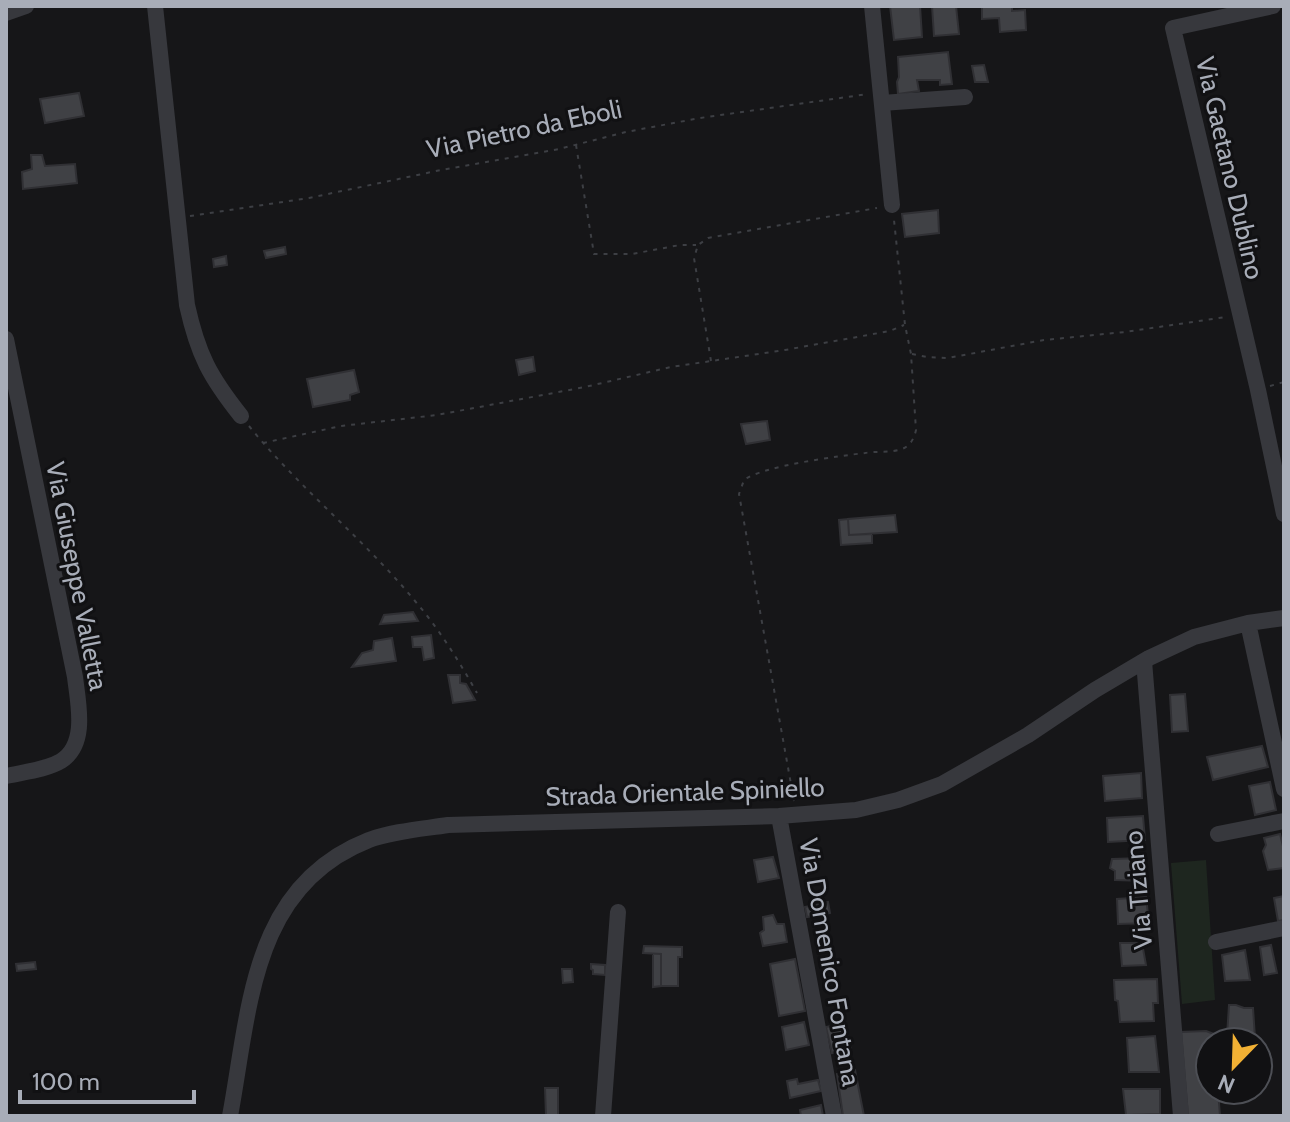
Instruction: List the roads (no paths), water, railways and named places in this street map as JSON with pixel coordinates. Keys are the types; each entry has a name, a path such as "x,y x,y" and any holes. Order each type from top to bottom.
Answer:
{"street":[{"path":"6,13 26,6"},
{"path":"155,6 187,305 209,373 241,416"},
{"path":"872,6 892,205"},
{"name":"Via Gaetano Dublino","path":"1273,6 1173,28 1284,514"},
{"path":"882,98 965,97"},
{"name":"Via Giuseppe Valletta","path":"6,339 75,677 80,724 77,741 62,760 6,776"},
{"name":"Strada Orientale Spiniello","path":"230,1116 265,944 277,920 311,876 351,848 395,832 448,825 779,816 856,810 898,800 942,784 1039,728 1144,661 1194,637 1248,623 1284,618"},
{"path":"1248,623 1284,789"},
{"name":"Via Tiziano","path":"1144,661 1181,1116"},
{"name":"Via Domenico Fontana","path":"779,816 834,1116"},
{"path":"1218,834 1284,821"},
{"path":"603,1116 618,912"},
{"path":"1216,942 1284,928"}]}
